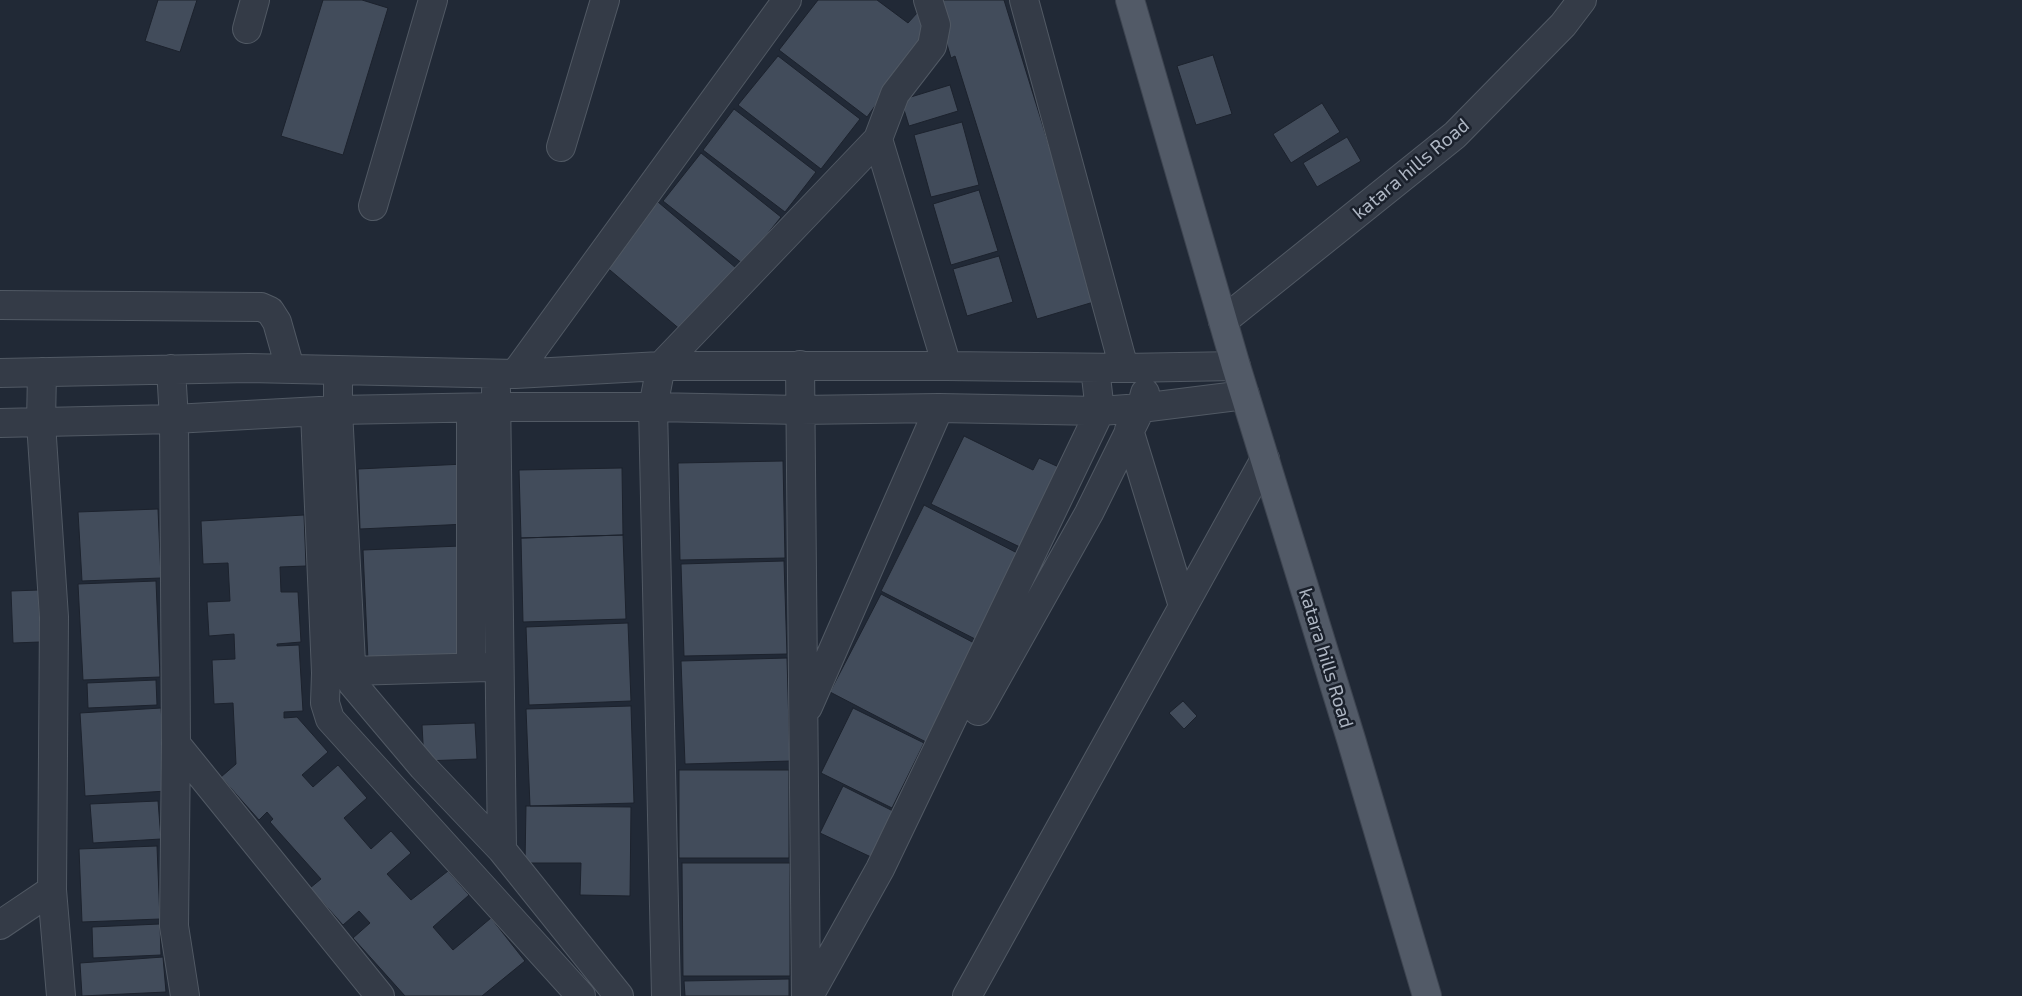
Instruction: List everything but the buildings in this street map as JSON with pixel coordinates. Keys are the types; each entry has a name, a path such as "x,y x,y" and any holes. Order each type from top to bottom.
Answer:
{"main road":[{"name":"katara hills Road","path":"1130,0 1236,366 1351,739 1427,996"}],"street":[{"path":"248,29 256,0"},
{"path":"373,206 432,0"},
{"path":"561,148 605,0"},
{"path":"471,667 483,408 506,374 787,0"},
{"path":"666,996 653,407 662,366 878,139 895,94 932,46 936,25 928,0"},
{"path":"1024,0 1124,368"},
{"name":"katara hills Road","path":"1223,320 1455,135 1563,25 1582,0"},
{"path":"878,139 947,366"},
{"path":"0,306 261,307 270,311 277,322 290,368"},
{"path":"800,365 808,996"},
{"path":"0,374 290,368 506,374 662,366 800,365 1152,368 1236,366"},
{"path":"808,996 880,869 1100,411 1095,368"},
{"path":"978,711 1089,513 1135,419 1152,368"},
{"path":"171,369 174,419 176,744 174,926 185,996"},
{"path":"338,370 327,411 325,704 330,719 581,996"},
{"path":"42,372 41,423 54,617 52,890 61,996"},
{"path":"0,423 174,419 327,411 653,407 800,410 939,408 1100,411 1135,419 1245,395"},
{"path":"483,408 499,666 502,850"},
{"path":"804,717 939,408"},
{"path":"327,411 352,683 423,767 502,850 619,996"},
{"path":"1135,419 1184,606"},
{"path":"967,996 1265,459"},
{"path":"351,671 499,666"},
{"path":"176,744 380,996"},
{"path":"0,925 52,890"}]}
